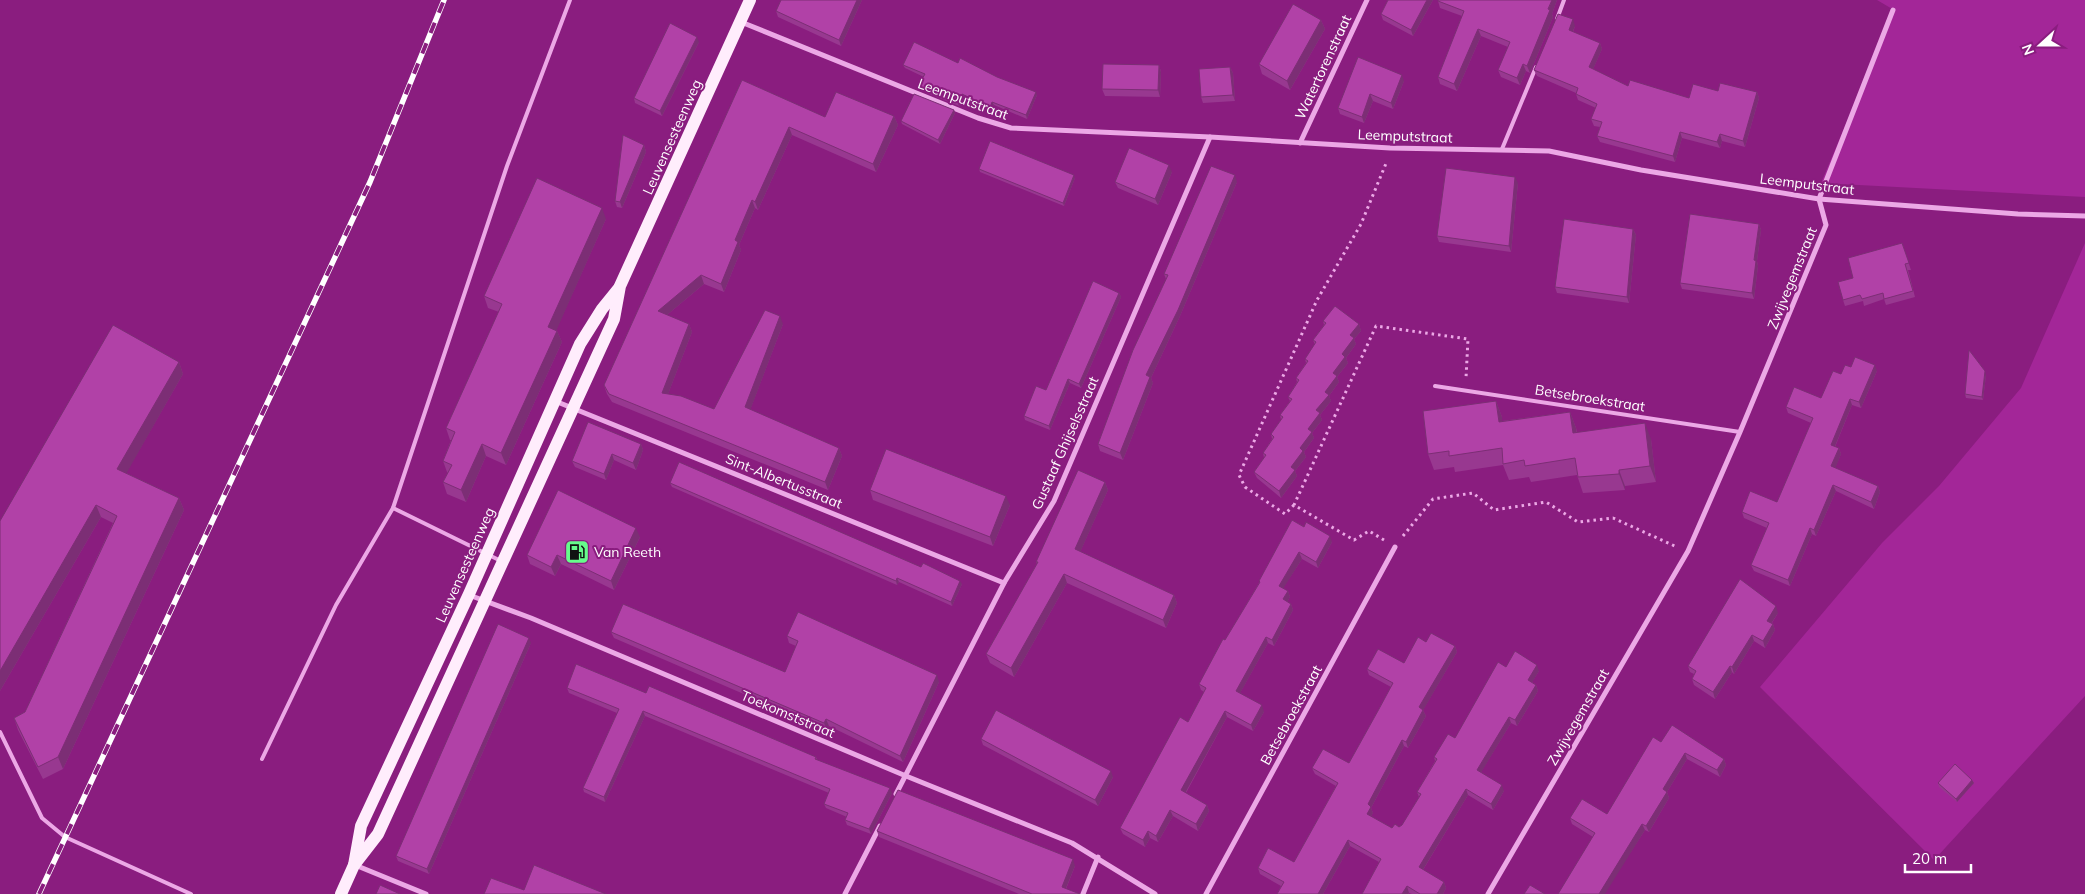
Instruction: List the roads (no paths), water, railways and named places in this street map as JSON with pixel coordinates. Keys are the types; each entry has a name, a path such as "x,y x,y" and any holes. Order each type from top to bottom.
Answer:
{"main road":[{"name":"Leuvensesteenweg","path":"354,865 361,826 469,594 580,344 602,309 620,286 750,0"},
{"name":"Leuvensesteenweg","path":"341,894 354,865 378,834 614,319 620,286"}],"street":[{"name":"Watertorenstraat","path":"1300,143 1367,0"},
{"path":"1819,199 1893,10"},
{"name":"Leemputstraat","path":"740,22 978,118 1011,128 1390,148 1549,151 1642,170 1819,199 2018,214 2085,216"},
{"name":"Gustaaf Ghijselsstraat","path":"893,801 1004,584 1054,501 1210,137"},
{"name":"Zwijvegemstraat","path":"1488,894 1688,552 1826,225 1819,199"},
{"name":"Sint-Albertusstraat","path":"554,401 1004,584"},
{"name":"Betsebroekstraat","path":"1206,894 1395,547"},
{"name":"Toekomststraat","path":"469,594 1072,843 1098,857 1155,894"},
{"path":"844,894 884,818"},
{"path":"1083,894 1098,857"},
{"path":"354,865 426,894"}],"lane":[{"path":"262,759 336,605 394,508 507,166 570,0"},
{"path":"1553,26 1564,0"},
{"path":"1502,149 1539,62"},
{"name":"Betsebroekstraat","path":"1435,386 1740,432"},
{"path":"394,508 502,562"},
{"path":"0,732 42,818 65,837 190,894"}],"railway":[{"path":"39,894 370,182 444,0"}],"place":[{"name":"Van Reeth","path":"577,552"}]}
